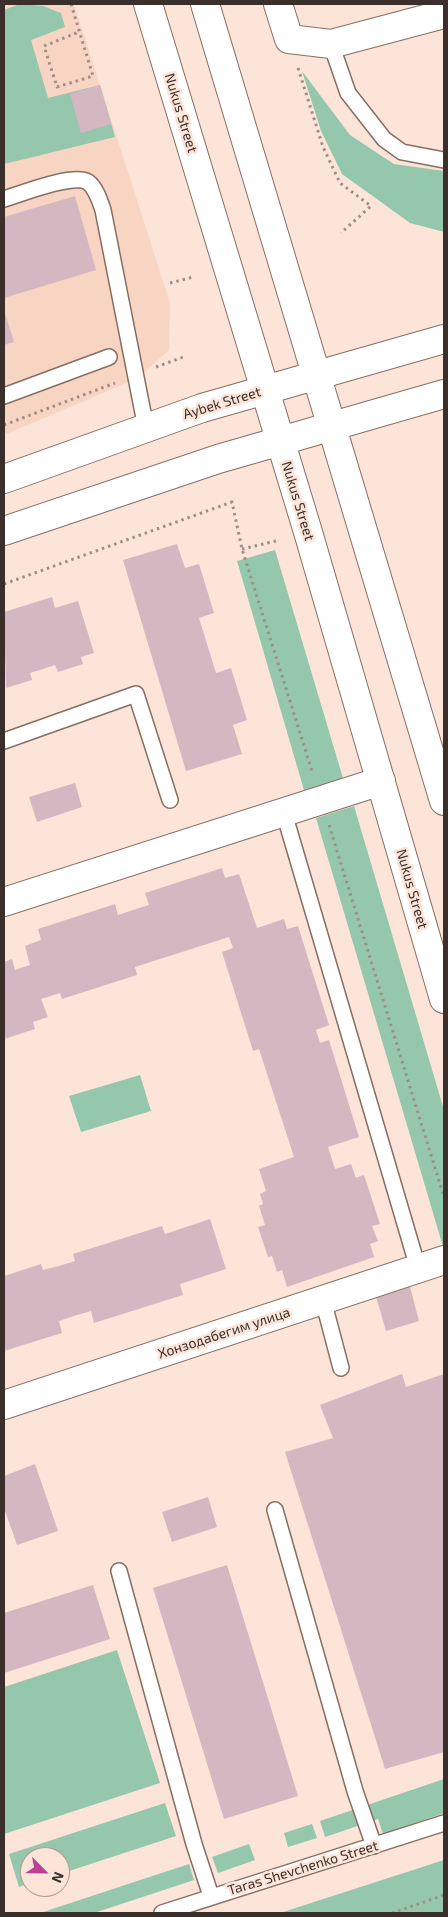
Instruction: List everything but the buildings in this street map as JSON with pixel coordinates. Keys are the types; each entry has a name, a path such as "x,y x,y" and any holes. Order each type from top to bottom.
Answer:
{"main road":[{"name":"Nukus Street","path":"148,4 280,441 444,999"},
{"path":"205,4 444,801"},
{"path":"278,4 289,38 331,44 444,14"},
{"name":"Aybek Street","path":"4,479 146,428 264,390 444,339"},
{"path":"4,531 170,474 444,394"},
{"path":"4,902 381,781"},
{"name":"Хонзодабегим улица","path":"4,1405 444,1260"}],"lane":[{"path":"331,44 348,93 384,139 402,152 444,160"},
{"path":"4,199 72,179 88,182 97,194 103,210 146,428"},
{"path":"4,396 109,357"},
{"path":"4,741 136,694 170,800"},
{"path":"284,813 418,1268"},
{"path":"323,1300 341,1368"},
{"path":"275,1510 356,1791 374,1846"},
{"path":"119,1571 194,1844 211,1896"},
{"name":"Taras Shevchenko Street","path":"162,1913 444,1823"}],"path":[{"path":"71,4 93,76 57,88 44,46 79,32"},
{"path":"289,38 323,147 340,183 371,206 341,233"},
{"path":"170,283 193,276"},
{"path":"150,370 186,356"},
{"path":"4,425 122,380"},
{"path":"4,584 232,502 242,549 444,1197"},
{"path":"242,549 276,541"},
{"path":"392,1913 444,1896"}],"shaded area":[{"path":"4,4 74,4 170,303 169,350 138,378 4,435"}],"green space":[{"path":"20,4 43,6 61,13 65,27 31,40 48,98 100,85 115,137 4,164 4,10"},
{"path":"302,71 350,135 394,164 444,171 444,232 410,223 342,174 321,131"},
{"path":"275,550 345,785 306,797 237,561"},
{"path":"354,806 444,1110 444,1250 316,818"},
{"path":"140,1075 151,1111 81,1132 69,1096"},
{"path":"117,1650 160,1783 4,1834 4,1687"},
{"path":"444,1779 444,1813 383,1834 378,1819 325,1837 320,1821"},
{"path":"165,1803 176,1836 70,1871 70,1847 30,1847"},
{"path":"312,1824 317,1838 288,1847 284,1833"},
{"path":"249,1844 255,1860 218,1873 212,1857"},
{"path":"20,1850 19,1887 9,1854"},
{"path":"444,1860 444,1913 280,1913"},
{"path":"189,1864 194,1880 94,1913 40,1913"}]}
